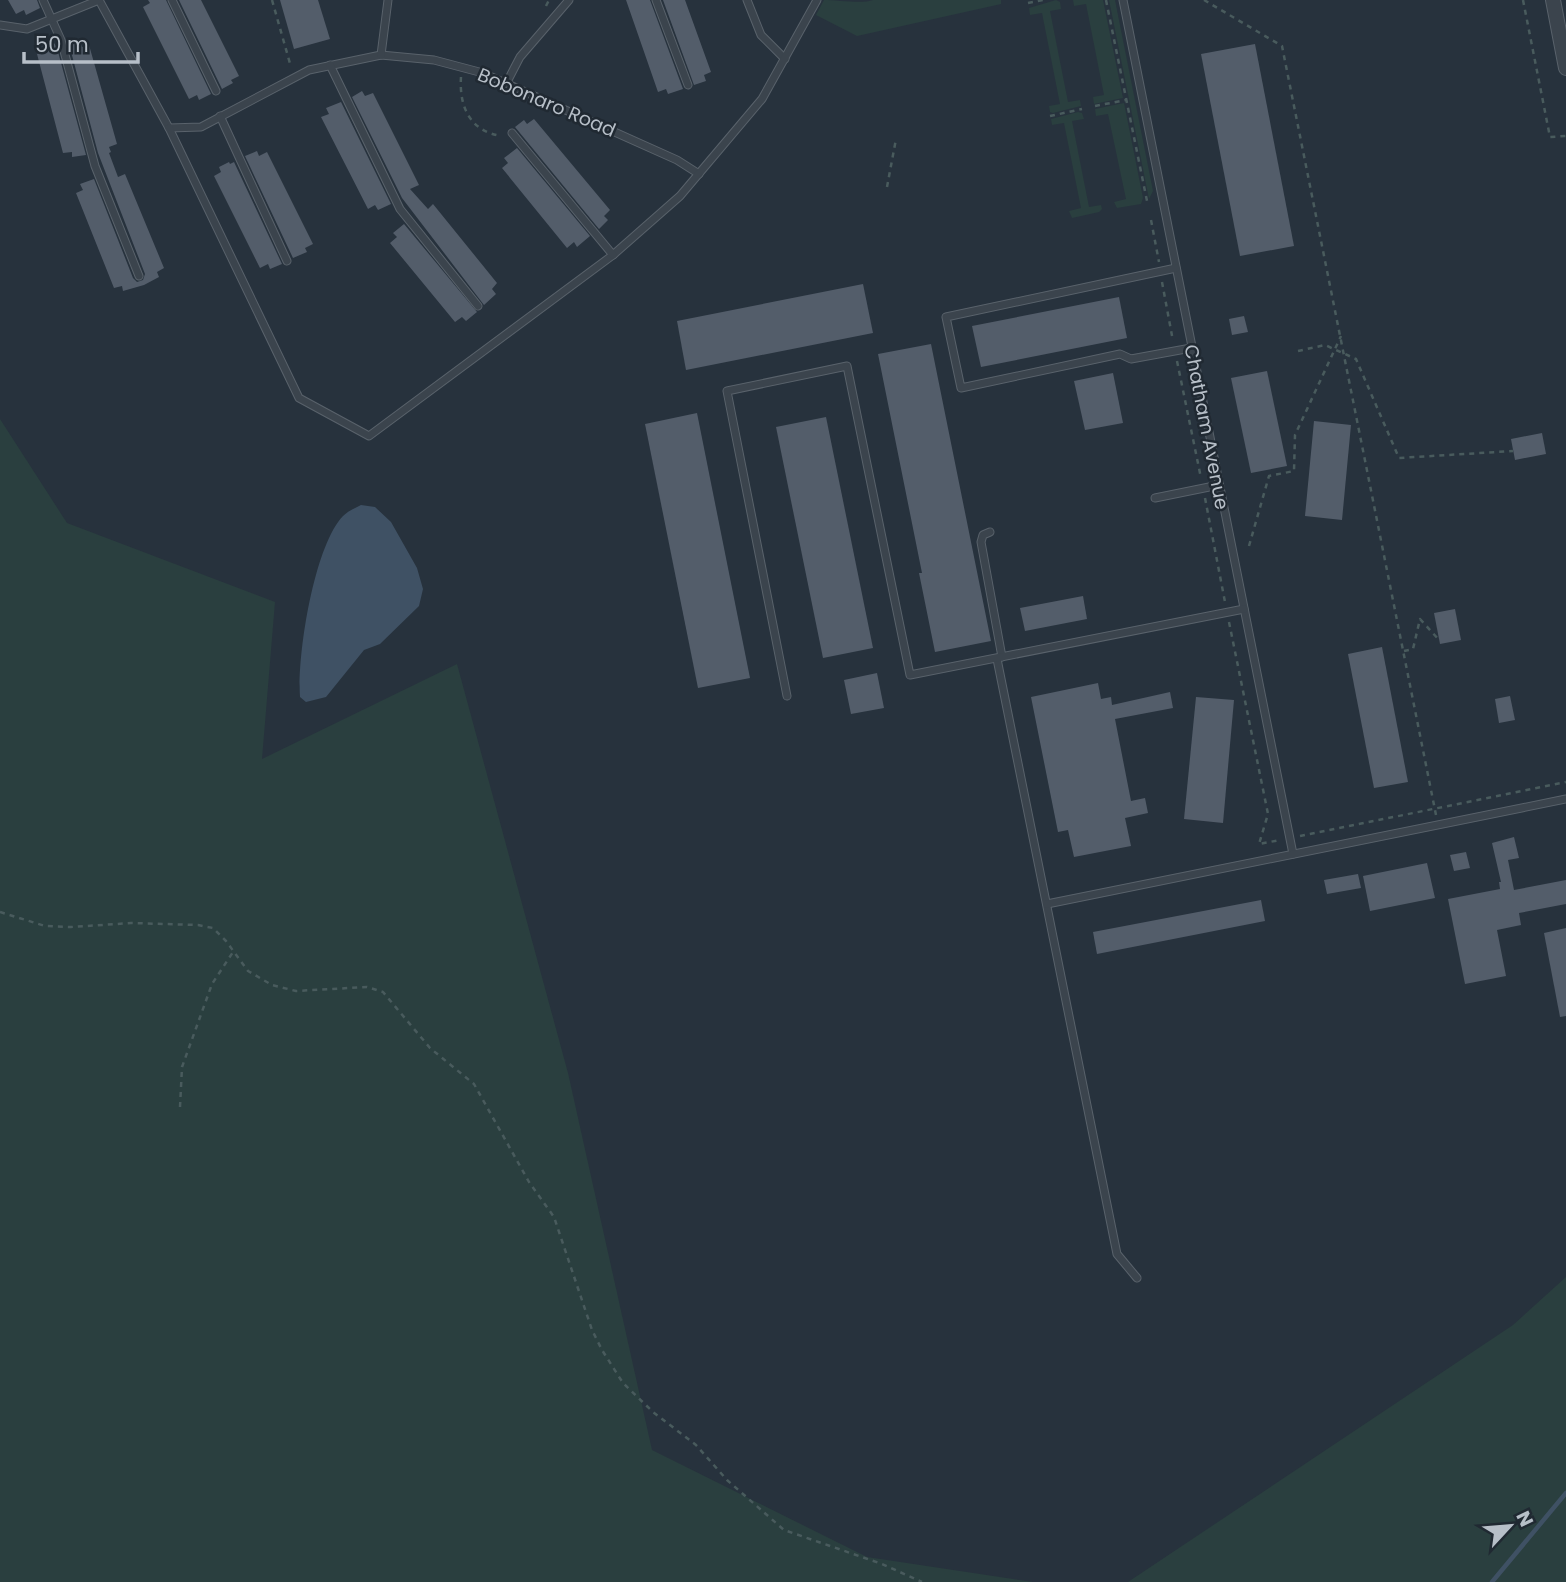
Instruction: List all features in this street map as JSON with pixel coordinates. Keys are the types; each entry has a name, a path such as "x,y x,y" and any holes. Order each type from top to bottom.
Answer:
{"street":[{"path":"1553,0 1566,68"}],"lane":[{"path":"43,0 61,40 95,166 139,276"},
{"path":"0,25 27,29 99,0 169,128 299,398 369,436 613,255 680,196 762,99 817,0"},
{"path":"172,0 216,92"},
{"path":"381,55 388,0"},
{"path":"507,82 520,58 569,0"},
{"path":"656,0 688,85"},
{"path":"747,0 761,35 785,59"},
{"name":"Chatham Avenue","path":"1123,0 1293,854"},
{"name":"Bobonaro Road","path":"169,128 201,127 309,70 381,55 464,66 507,82 677,160 699,174"},
{"path":"330,65 400,209 478,306"},
{"path":"220,116 287,261"},
{"path":"512,133 613,255"},
{"path":"1176,268 946,317 961,388 1120,354 1131,359 1191,348"},
{"path":"787,696 726,391 847,366 910,675 1244,609"},
{"path":"1155,498 1219,485"},
{"path":"990,532 983,535 981,542 1000,658 1047,904 1117,1254 1137,1278"},
{"path":"1047,904 1566,799"}],"path":[{"path":"272,0 295,77"},
{"path":"546,6 549,0"},
{"path":"1027,3 1043,0"},
{"path":"1106,0 1147,201"},
{"path":"1204,0 1282,46 1438,825"},
{"path":"1523,0 1550,137 1566,136"},
{"path":"1095,107 1126,100"},
{"path":"1050,116 1082,109"},
{"path":"887,187 896,139"},
{"path":"1151,220 1268,814 1259,844 1566,782"},
{"path":"1249,546 1269,476 1294,471 1295,435 1341,337"},
{"path":"1298,351 1325,345 1356,359 1399,458 1513,451"},
{"path":"1403,651 1413,649 1420,619 1440,641"},
{"path":"0,912 45,926 131,923 198,925 212,928 226,941 248,971 284,989 296,991 373,987 389,997 430,1048 474,1084 530,1182 554,1217 592,1330 601,1350 623,1383 653,1412 696,1446 727,1480 784,1530 881,1564 922,1582"},
{"path":"180,1107 182,1067 212,984 233,952"}],"green space":[{"path":"824,0 1001,0 1001,4 857,36 816,15"},
{"path":"1056,0 1060,2 1061,9 1050,11 1068,102 1080,100 1081,106 1053,113 1050,112 1049,106 1060,104 1042,13 1030,15 1029,8"},
{"path":"1073,0 1103,0 1123,98 1094,104 1093,97 1104,95 1086,4 1074,6"},
{"path":"1109,0 1115,0 1153,191 1149,199"},
{"path":"1124,103 1143,198 1141,204 1117,208 1114,202 1126,199 1108,114 1096,116 1095,109"},
{"path":"1082,113 1084,119 1072,121 1089,207 1101,205 1102,209 1072,218 1069,211 1081,208 1064,123 1052,125 1051,119"},
{"path":"0,419 67,523 275,602 262,759 457,664 568,1073 652,1450 867,1557 1033,1582 0,1582"},
{"path":"1566,1277 1566,1582 1128,1582 1513,1325"}],"water":[{"path":"361,505 375,507 391,522 417,568 423,589 419,606 380,644 364,650 326,697 306,702 300,697 301,655 316,575 333,531 345,514"}],"building":[{"path":"8,0 37,0 40,8 26,15 24,10 16,14"},
{"path":"148,0 166,0 211,94 199,100 197,95 189,99 143,7 150,3"},
{"path":"179,0 201,0 239,76 231,80 233,83 222,89"},
{"path":"280,0 318,0 330,39 294,49"},
{"path":"626,0 650,0 683,89 668,94 666,89 658,92"},
{"path":"663,0 685,0 711,72 704,75 706,81 694,85"},
{"path":"80,40 82,47 89,45 117,144 109,147 109,153 118,177 125,174 164,268 157,272 159,277 123,291 122,286 114,288 76,193 83,190 80,184 94,179 133,278 137,282 143,280 145,274 98,153 69,44"},
{"path":"54,43 86,155 72,157 72,152 63,153 37,54 45,52 42,45"},
{"path":"1255,44 1294,246 1240,256 1201,54"},
{"path":"362,91 365,96 373,93 419,185 410,189 428,209 433,204 497,283 492,289 496,294 484,305 402,198 352,97"},
{"path":"341,102 391,204 378,210 375,205 368,209 321,117 329,114 326,108"},
{"path":"534,119 610,210 604,216 608,220 599,229 515,127 524,120 527,124"},
{"path":"517,148 590,236 577,247 574,242 567,248 502,168 508,163 504,158"},
{"path":"257,151 259,156 267,152 313,244 305,248 307,252 293,258 245,156"},
{"path":"234,162 282,264 270,269 268,264 260,268 214,176 221,172 219,167"},
{"path":"404,224 477,312 466,321 462,317 455,322 390,243 397,237 393,233"},
{"path":"863,284 873,333 686,370 677,321"},
{"path":"1119,297 1127,338 981,367 972,326"},
{"path":"1244,316 1248,332 1232,335 1229,319"},
{"path":"931,344 991,641 935,652 878,354"},
{"path":"1267,371 1287,466 1251,473 1231,378"},
{"path":"1113,373 1123,423 1085,430 1074,381"},
{"path":"697,413 750,678 698,688 645,424"},
{"path":"826,417 873,648 823,658 776,427"},
{"path":"1314,421 1351,425 1342,520 1305,516"},
{"path":"1542,433 1546,454 1515,460 1511,439"},
{"path":"1083,596 1087,619 1025,631 1020,608"},
{"path":"1455,609 1461,640 1440,644 1434,613"},
{"path":"1382,647 1408,782 1374,788 1348,654"},
{"path":"877,673 884,708 851,714 844,680"},
{"path":"1098,683 1101,699 1111,697 1112,705 1170,692 1173,708 1115,719 1131,801 1145,798 1148,813 1125,818 1131,846 1074,857 1068,830 1058,832 1031,697"},
{"path":"1510,696 1515,720 1499,723 1495,699"},
{"path":"1196,697 1234,700 1223,823 1184,819"},
{"path":"1514,837 1519,858 1508,860 1514,890 1566,880 1566,904 1519,913 1521,925 1497,930 1506,976 1465,984 1448,899 1500,889 1501,882 1492,843"},
{"path":"1466,852 1470,868 1454,871 1450,855"},
{"path":"1427,863 1435,898 1370,911 1363,876"},
{"path":"1358,874 1361,888 1327,894 1324,880"},
{"path":"1261,900 1265,921 1097,954 1093,932"},
{"path":"1566,928 1566,1016 1560,1017 1544,933"}],"waterway":[{"path":"1492,1582 1566,1493"}]}
